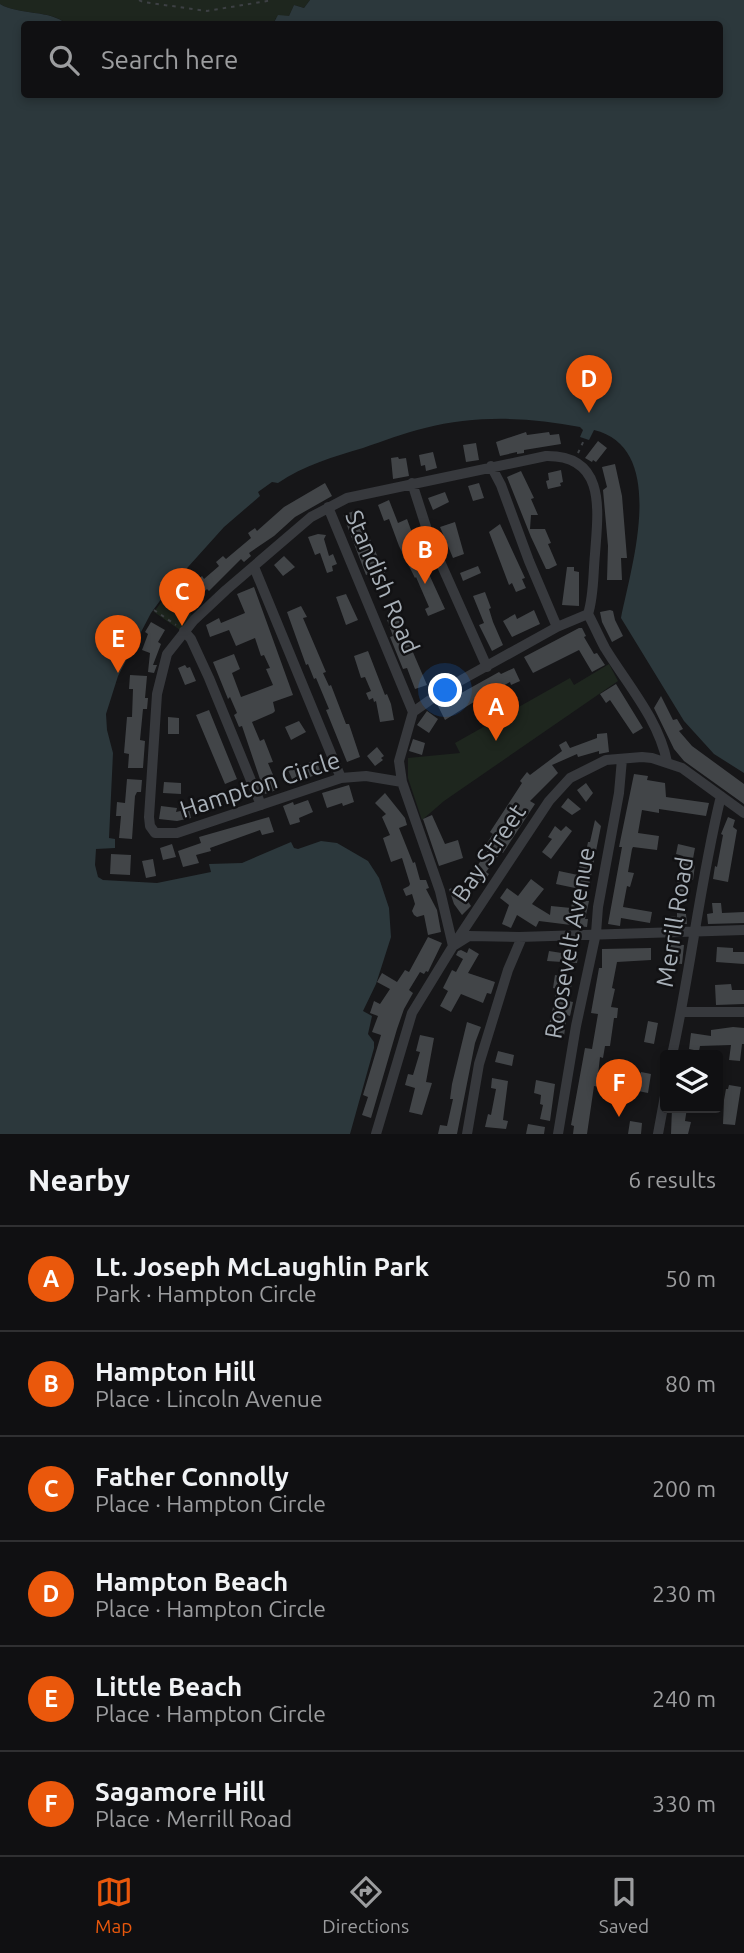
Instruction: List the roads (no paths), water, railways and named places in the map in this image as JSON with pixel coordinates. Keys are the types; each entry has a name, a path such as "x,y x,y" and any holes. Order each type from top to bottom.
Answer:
{"street":[{"name":"Hampton Circle","path":"402,782 366,776 341,778 177,833 155,833 150,826 157,694 167,654 204,610 295,529 311,517 347,498 546,456 574,461 588,474 597,494 596,543 588,614"},
{"path":"491,466 557,627"},
{"path":"412,483 430,539 487,667"},
{"name":"Standish Road","path":"328,508 413,712"},
{"path":"254,567 341,778"},
{"path":"667,762 656,730 588,614 557,627 447,688 413,712 399,761 402,782 440,891 453,946 469,936 522,937 744,930"},
{"path":"184,631 191,639 209,678 261,804"},
{"name":"Bay Street","path":"376,1134 412,1013 453,946 560,788 582,771 606,760 642,757 682,768 744,813"},
{"name":"Roosevelt Avenue","path":"558,1134 620,793 622,759"},
{"name":"Merrill Road","path":"673,1050 682,1012 710,838 721,796"},
{"path":"467,1134 480,1064 508,970 522,937"},
{"path":"682,1012 744,1012"},
{"path":"658,1134 662,1113"}],"place":[{"name":"Hampton Beach","path":"589,413"},
{"name":"Hampton Hill","path":"425,584"},
{"name":"Father Connolly","path":"182,626"},
{"name":"Little Beach","path":"118,673"},
{"name":"Lt. Joseph McLaughlin Park","path":"496,741"},
{"name":"Sagamore Hill","path":"619,1117"}]}
